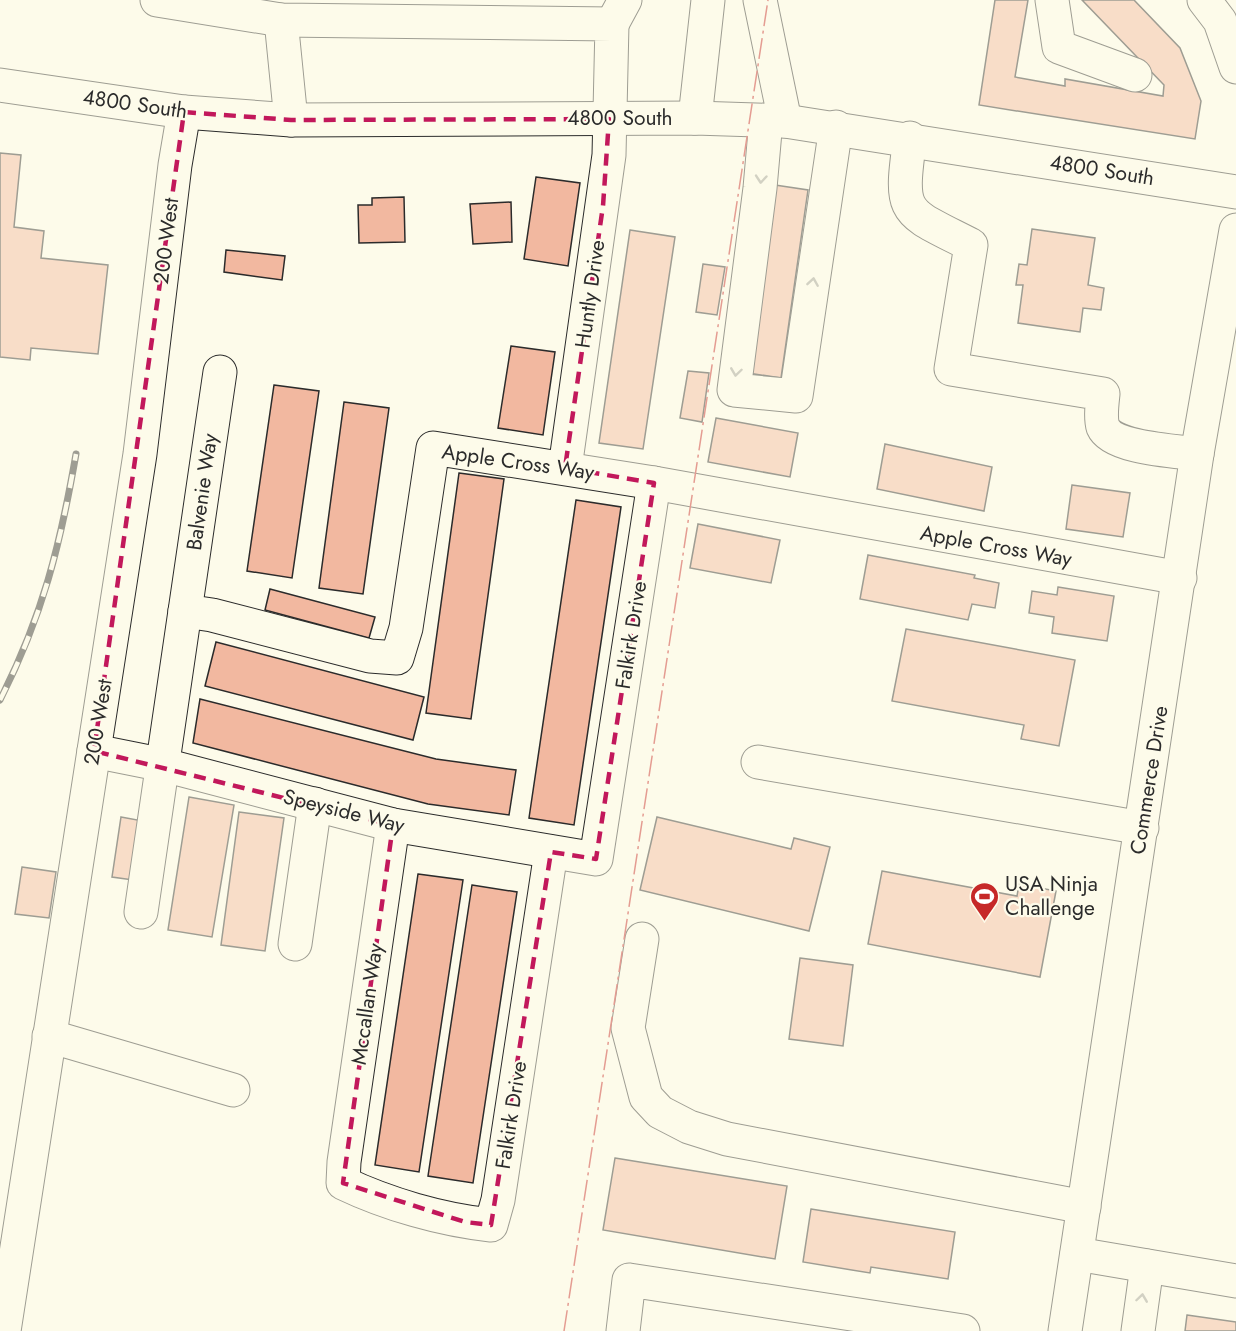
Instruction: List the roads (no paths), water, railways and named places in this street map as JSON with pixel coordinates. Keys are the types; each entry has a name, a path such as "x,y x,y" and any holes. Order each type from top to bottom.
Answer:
{"street":[{"path":"156,0 280,20 618,12"},
{"path":"695,118 708,0"},
{"path":"760,0 775,121 760,188 734,390 796,396 836,127"},
{"path":"1052,0 1059,47 1135,75"},
{"path":"1204,0 1220,21 1236,67"},
{"name":"Huntly Drive","path":"565,468 609,155 609,119 618,12"},
{"path":"280,20 291,120"},
{"name":"4800 South","path":"0,85 184,112 291,120 695,118 775,121 910,138 1236,192"},
{"name":"200 West","path":"4,1331 140,454 175,165 184,112"},
{"path":"910,138 903,185 907,205 918,218 971,245 951,369 1102,394 1102,425 1108,435 1131,444 1197,454"},
{"name":"Commerce Drive","path":"1065,1331 1197,454 1236,230"},
{"name":"Balvenie Way","path":"185,611 219,372"},
{"name":"Apple Cross Way","path":"185,611 212,615 370,656 398,658 406,628 433,448 654,483 1180,579"},
{"name":"Falkirk Drive","path":"596,859 654,483"},
{"path":"141,912 185,611"},
{"name":"Speyside Way","path":"94,751 164,765 393,825 596,859"},
{"path":"758,762 1142,828"},
{"path":"295,944 315,804"},
{"name":"Mccallan Way","path":"343,1184 393,825"},
{"name":"Falkirk Drive","path":"343,1184 363,1193 465,1222 491,1224 498,1200 551,852"},
{"path":"642,939 628,1028 646,1097 660,1112 689,1127 727,1139 1084,1208"},
{"path":"49,1036 233,1090"},
{"path":"1077,1254 1236,1281"},
{"path":"1138,1331 1147,1266"},
{"path":"623,1331 629,1280 852,1322 963,1331"}],"railway":[{"path":"0,700 28,639 48,580 76,454"}],"place":[{"name":"USA Ninja Challenge","path":"984,922"}]}
